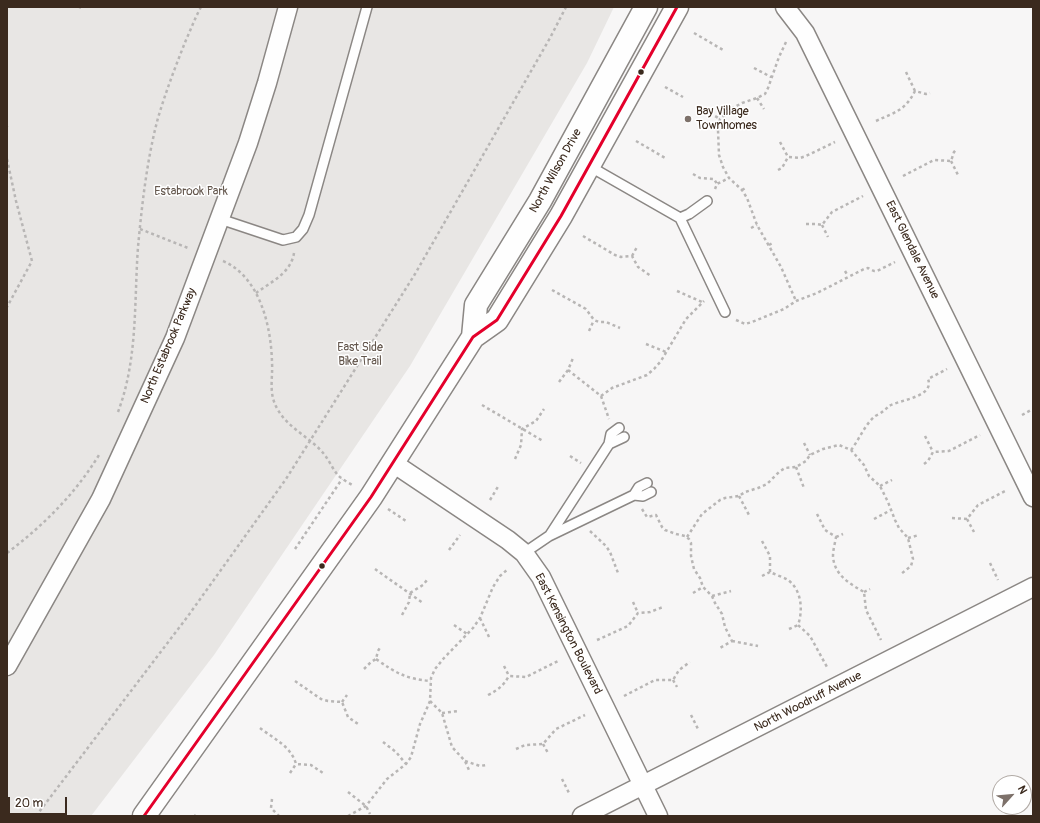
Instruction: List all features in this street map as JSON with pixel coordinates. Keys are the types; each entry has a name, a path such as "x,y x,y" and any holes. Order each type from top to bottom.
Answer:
{"street":[{"name":"North Estabrook Parkway","path":"7,666 101,500 175,338 248,143 267,83 288,7"},
{"name":"North Wilson Drive","path":"473,337 476,305 540,201 646,7"},
{"name":"North Wilson Drive","path":"144,816 371,498 473,337 497,320 561,216 677,7"},
{"name":"East Glendale Avenue","path":"785,7 805,33 1033,497"},
{"name":"East Kensington Boulevard","path":"393,463 508,540 524,554 541,577 658,816"},
{"name":"North Woodruff Avenue","path":"582,816 1033,587"}],"lane":[{"path":"220,219 283,240 296,237 303,229 309,215 367,7"},
{"path":"589,166 680,218 728,315"},
{"path":"680,218 689,214 707,201"},
{"path":"549,536 609,444 610,434 617,429"},
{"path":"609,444 624,437"},
{"path":"634,495 639,487 647,483"},
{"path":"524,554 549,536 634,495 643,496 651,492"}],"path":[{"path":"117,415 122,403 130,369 134,335 140,229 149,159 158,117 176,64 201,7"},
{"path":"36,816 188,616 286,479 414,274 550,38 566,7"},
{"path":"694,33 725,51"},
{"path":"786,42 765,94 742,102 731,109 720,120 718,130 719,155 722,167 729,178 742,190 747,198 757,225 781,267 796,301"},
{"path":"754,68 771,77"},
{"path":"906,72 915,91 926,94 930,93"},
{"path":"665,87 683,97"},
{"path":"876,121 905,107 910,102 915,91"},
{"path":"757,98 764,109"},
{"path":"710,113 720,120"},
{"path":"636,141 667,159"},
{"path":"780,142 788,157"},
{"path":"788,157 800,158 835,142"},
{"path":"950,161 957,149"},
{"path":"778,170 782,168 788,157"},
{"path":"7,159 16,202 32,261 7,307"},
{"path":"903,176 934,160 950,161"},
{"path":"950,161 959,177"},
{"path":"693,174 700,178 714,179 717,184"},
{"path":"742,190 747,187"},
{"path":"822,225 832,212 863,196"},
{"path":"806,224 822,225"},
{"path":"751,228 757,225"},
{"path":"822,225 828,238"},
{"path":"140,229 233,266 256,293 264,311 269,335 272,362 271,393 278,410 295,430 324,454 338,476 352,485"},
{"path":"583,236 615,255 621,257 632,256"},
{"path":"256,293 285,273 293,259 296,237"},
{"path":"769,245 774,242"},
{"path":"632,256 637,247"},
{"path":"632,256 638,267 651,276"},
{"path":"728,315 745,324 752,322 784,309 796,301 823,290 848,276 868,268 877,271 895,262"},
{"path":"845,271 848,276"},
{"path":"552,290 586,309 594,320 611,323 620,328"},
{"path":"677,291 702,302"},
{"path":"601,396 612,388 647,375 662,361 686,319 706,299 710,305"},
{"path":"589,331 594,320"},
{"path":"646,344 666,352"},
{"path":"559,382 568,370 573,358"},
{"path":"851,450 869,423 875,417 889,406 908,402 924,392 929,387 928,379 947,369"},
{"path":"568,370 601,396 617,429"},
{"path":"482,405 543,442"},
{"path":"522,429 536,421 544,409"},
{"path":"1022,415 1033,409"},
{"path":"515,459 521,445 522,429"},
{"path":"933,452 949,451 980,435"},
{"path":"925,436 933,452"},
{"path":"804,443 810,456"},
{"path":"686,538 702,514 715,504 725,498 738,496 767,484 785,468 796,467 806,461 810,456 823,449 839,445 851,450 864,466 869,476 880,486 899,528 908,538 913,559 911,566 901,574"},
{"path":"924,464 928,461 933,452"},
{"path":"7,553 46,520 64,502 100,453"},
{"path":"570,456 583,464"},
{"path":"796,467 804,488"},
{"path":"295,549 342,479"},
{"path":"880,486 892,480"},
{"path":"490,500 499,485"},
{"path":"967,519 978,505 1008,490"},
{"path":"738,496 749,515"},
{"path":"874,519 891,510"},
{"path":"392,511 406,521"},
{"path":"642,511 647,517 656,515 665,530 686,538 690,543 694,569 700,578 703,587 712,596 722,614 725,627 732,641"},
{"path":"818,514 825,530 836,537"},
{"path":"952,518 967,519"},
{"path":"967,519 974,532"},
{"path":"589,529 610,552 618,573"},
{"path":"836,537 842,534"},
{"path":"449,550 460,535"},
{"path":"908,538 919,535"},
{"path":"836,537 833,555 839,572 852,586 864,592 870,590"},
{"path":"762,541 770,556 770,572"},
{"path":"990,563 998,580"},
{"path":"375,569 423,603"},
{"path":"348,816 366,806 387,779 406,764 411,757 420,724 430,701 431,681 435,669 480,618 500,576 508,570"},
{"path":"762,576 770,572"},
{"path":"770,572 789,581 795,588 801,610 798,625"},
{"path":"410,593 423,585 427,580"},
{"path":"693,593 703,587"},
{"path":"712,596 731,591"},
{"path":"864,592 866,610 881,640"},
{"path":"402,615 409,602 410,593"},
{"path":"633,602 638,612"},
{"path":"638,612 650,612 663,607"},
{"path":"597,640 628,626 638,612"},
{"path":"480,618 490,639"},
{"path":"454,625 467,634"},
{"path":"789,629 798,625"},
{"path":"798,625 810,636 827,667"},
{"path":"720,648 732,641 758,646"},
{"path":"364,669 376,659 381,646"},
{"path":"376,659 408,678 431,681"},
{"path":"509,676 526,676 558,660"},
{"path":"673,680 679,670 690,662"},
{"path":"504,666 509,676"},
{"path":"488,695 499,689 509,676"},
{"path":"295,680 321,699 328,702 342,702"},
{"path":"624,696 655,680 673,680"},
{"path":"673,680 677,687"},
{"path":"342,702 347,695"},
{"path":"430,701 442,713 452,747 465,761 469,770"},
{"path":"342,702 348,717 358,724"},
{"path":"442,713 459,711"},
{"path":"516,749 525,744 543,744 556,729 585,715"},
{"path":"690,715 699,731"},
{"path":"260,728 289,749 294,756 296,764 290,773"},
{"path":"383,742 396,752 406,764"},
{"path":"543,744 548,753"},
{"path":"465,761 480,766 486,765"},
{"path":"296,764 312,765 323,773"},
{"path":"562,779 570,795"},
{"path":"348,792 366,806 370,814"},
{"path":"272,799 271,808 279,816"}],"green space":[{"name":"Estabrook Park","path":"7,7 614,7 587,63 410,366 214,655 91,816 7,816"}],"transit line":[{"path":"144,816 371,497 473,337 497,320 561,216 677,7"}],"place":[{"name":"Bay Village Townhomes","path":"688,119"}],"park label":[{"name":"East Side Bike Trail","path":"360,355"}]}
